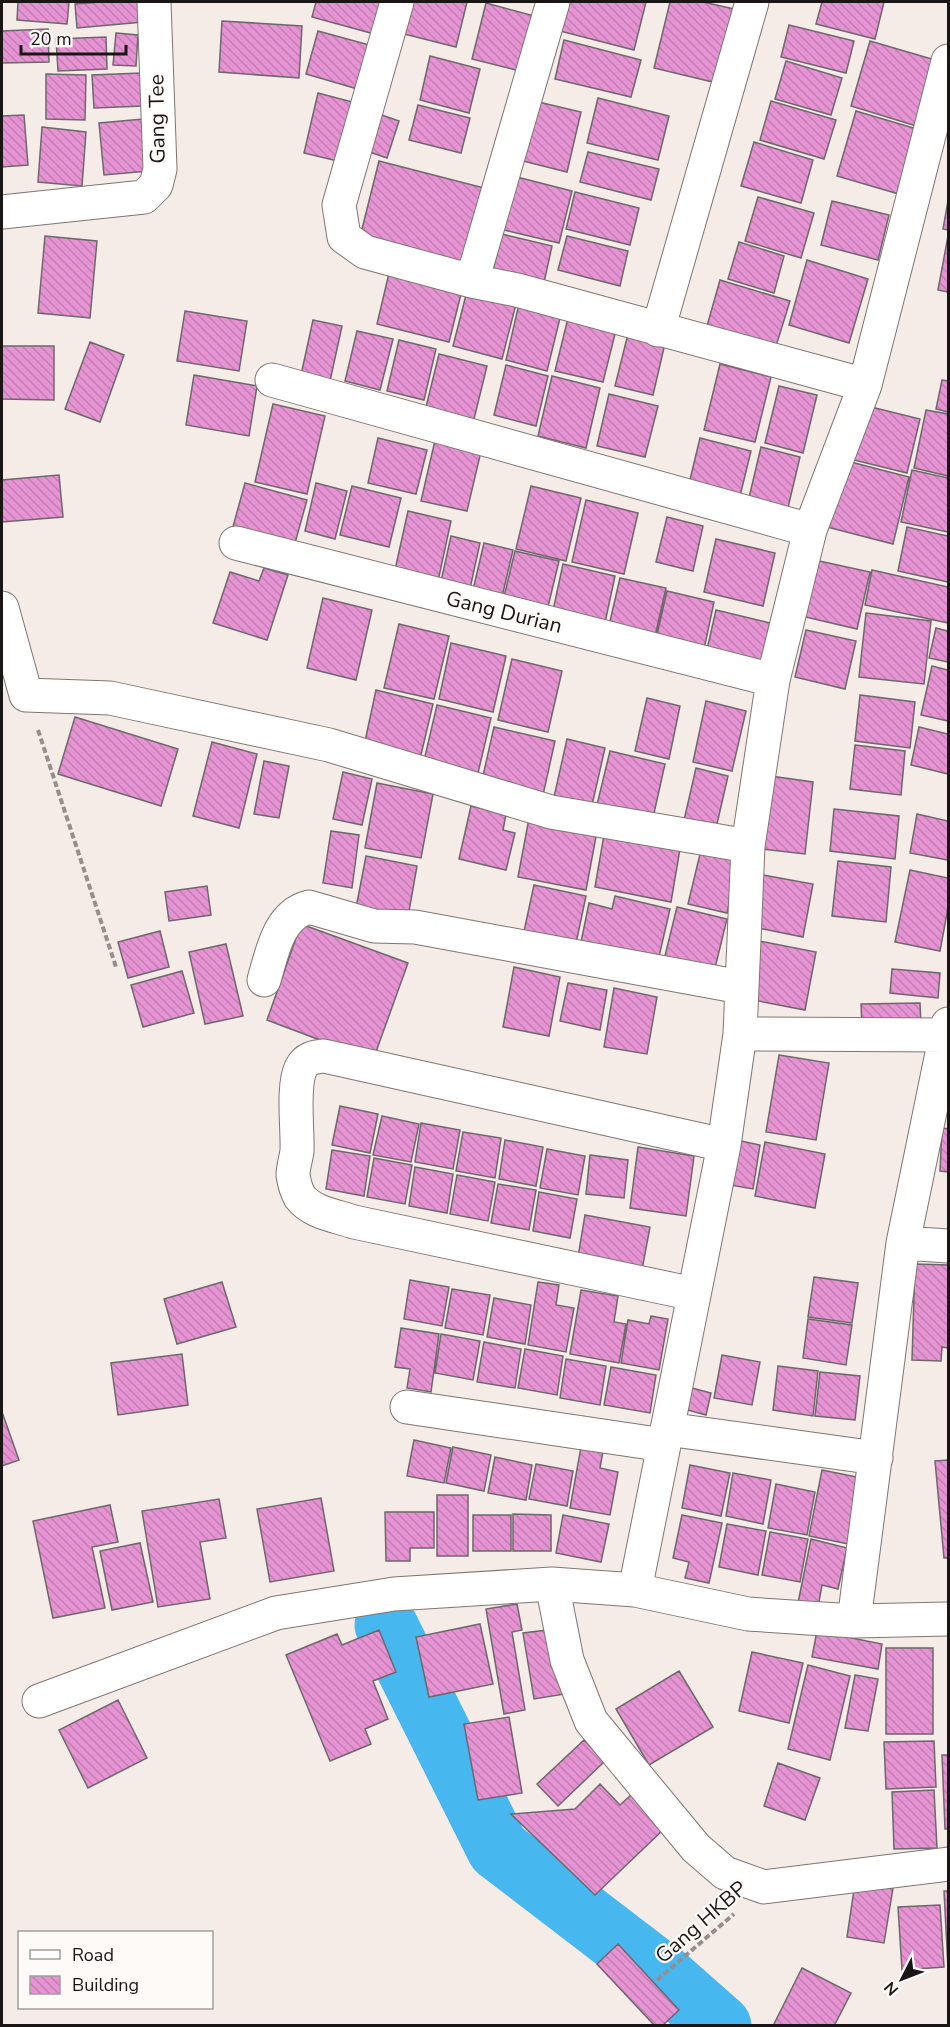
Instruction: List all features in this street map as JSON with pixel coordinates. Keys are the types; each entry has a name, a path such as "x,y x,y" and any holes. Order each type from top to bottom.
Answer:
{"street":[{"name":"Gang Tee","path":"4,220 144,197 156,184 160,169 154,2"},
{"path":"397,2 339,205 344,237 365,252 472,281 517,290 864,385"},
{"path":"472,281 553,2"},
{"path":"658,330 752,2"},
{"path":"635,1590 724,1146 740,1034 748,846 773,680 810,530 864,385 948,61"},
{"path":"272,380 810,530"},
{"name":"Gang Durian","path":"236,543 773,680"},
{"path":"2,608 26,696 122,700 329,745 551,812 748,846"},
{"path":"264,980 281,930 299,909 309,907 374,926 415,927 741,987"},
{"path":"740,1034 947,1029 941,1092 903,1243 854,1621"},
{"path":"694,1294 354,1222 317,1210 304,1202 298,1194 293,1174 297,1152 297,1078 302,1066 308,1060 324,1056 724,1146"},
{"path":"903,1243 948,1246"},
{"path":"407,1407 665,1437 876,1458"},
{"path":"552,1584 567,1660 591,1721 696,1848 725,1873 764,1887 948,1864"},
{"path":"39,1701 276,1612 394,1594 552,1584 635,1590 748,1614 854,1621 948,1619"}],"path":[{"path":"26,696 116,967"},
{"name":"Gang HKBP","path":"657,1980 764,1887"}],"building":[{"path":"18,2 69,2 67,24 17,20"},
{"path":"141,2 143,22 77,28 75,4"},
{"path":"316,2 387,2 378,35 312,17"},
{"path":"411,2 467,2 456,47 404,34"},
{"path":"567,2 646,2 634,50 560,31"},
{"path":"670,2 703,2 739,10 721,84 654,68"},
{"path":"822,2 884,2 875,39 816,24"},
{"path":"486,3 538,17 524,72 472,59"},
{"path":"222,21 302,26 299,78 219,72"},
{"path":"789,25 854,41 846,73 781,57"},
{"path":"48,29 49,62 2,63 2,31"},
{"path":"318,31 373,46 361,90 306,74"},
{"path":"116,33 138,35 136,66 113,65"},
{"path":"106,37 107,69 58,71 56,39"},
{"path":"564,40 641,60 631,97 555,79"},
{"path":"870,41 942,62 923,128 851,106"},
{"path":"430,56 480,69 469,113 420,100"},
{"path":"786,61 842,78 831,115 775,99"},
{"path":"141,73 143,106 94,108 92,75"},
{"path":"46,74 86,75 85,120 46,119"},
{"path":"318,93 356,103 342,162 304,153"},
{"path":"598,98 669,116 658,160 587,143"},
{"path":"530,100 581,112 567,172 515,159"},
{"path":"771,101 836,120 824,159 760,140"},
{"path":"418,105 470,118 461,153 409,140"},
{"path":"370,111 399,121 387,158 358,148"},
{"path":"856,111 927,132 909,197 837,176"},
{"path":"24,115 28,165 2,167 2,116"},
{"path":"143,119 148,171 104,175 99,123"},
{"path":"42,127 86,132 82,186 38,182"},
{"path":"754,142 813,160 801,203 741,186"},
{"path":"588,152 659,169 651,200 580,182"},
{"path":"379,161 488,189 470,264 360,237"},
{"path":"517,177 572,191 559,243 504,230"},
{"path":"575,192 639,208 630,245 566,229"},
{"path":"758,197 814,213 801,258 745,241"},
{"path":"832,201 889,215 878,260 821,245"},
{"path":"948,201 948,230 943,229"},
{"path":"502,234 552,246 543,287 492,274"},
{"path":"45,236 97,241 90,318 38,313"},
{"path":"567,236 628,251 620,286 558,270"},
{"path":"948,236 948,292 938,290"},
{"path":"739,242 784,256 774,293 728,279"},
{"path":"807,260 868,279 849,343 789,325"},
{"path":"390,269 463,286 449,342 377,324"},
{"path":"720,280 790,301 776,346 707,326"},
{"path":"467,291 516,304 502,359 453,346"},
{"path":"519,304 561,314 547,371 506,360"},
{"path":"185,311 247,321 239,371 177,361"},
{"path":"569,314 617,326 603,382 555,371"},
{"path":"313,320 342,326 330,381 301,375"},
{"path":"629,330 666,339 653,395 615,386"},
{"path":"357,331 393,339 380,390 345,381"},
{"path":"399,340 436,349 424,400 387,391"},
{"path":"90,342 124,355 100,422 65,409"},
{"path":"2,346 54,346 54,400 2,399"},
{"path":"439,354 487,366 473,423 425,411"},
{"path":"720,364 771,377 755,442 704,430"},
{"path":"506,365 548,376 536,426 494,415"},
{"path":"194,375 257,386 249,436 186,425"},
{"path":"552,376 600,388 586,448 538,436"},
{"path":"942,380 948,381 948,412 936,409"},
{"path":"779,386 817,395 803,453 765,443"},
{"path":"609,394 658,406 645,457 597,446"},
{"path":"273,404 325,416 307,494 255,482"},
{"path":"859,404 920,419 907,473 846,458"},
{"path":"926,410 948,414 948,476 914,468"},
{"path":"436,436 482,447 467,511 421,501"},
{"path":"378,438 427,450 416,494 368,483"},
{"path":"700,438 751,451 739,500 688,488"},
{"path":"761,447 800,457 786,516 747,506"},
{"path":"843,460 909,477 893,544 827,527"},
{"path":"912,470 948,478 948,532 901,522"},
{"path":"59,475 63,517 2,522 2,480"},
{"path":"245,483 307,500 295,543 231,534"},
{"path":"316,483 347,491 335,539 305,531"},
{"path":"352,486 401,498 389,547 340,535"},
{"path":"531,486 581,498 566,561 516,549"},
{"path":"586,500 638,513 624,574 572,562"},
{"path":"408,511 451,521 438,581 395,570"},
{"path":"667,517 703,526 693,571 656,562"},
{"path":"907,527 948,536 948,582 898,571"},
{"path":"451,536 480,543 469,593 440,586"},
{"path":"716,539 775,553 763,606 704,592"},
{"path":"484,543 513,550 501,601 472,594"},
{"path":"515,551 559,561 545,619 501,609"},
{"path":"810,559 870,572 857,629 797,615"},
{"path":"563,564 615,576 603,632 551,620"},
{"path":"264,568 288,575 267,640 213,623 230,572 259,581"},
{"path":"872,570 948,587 948,623 865,605"},
{"path":"620,578 666,588 654,641 608,630"},
{"path":"667,591 714,602 703,654 655,643"},
{"path":"323,598 372,610 356,680 307,668"},
{"path":"716,610 770,623 760,667 706,654"},
{"path":"866,613 931,621 924,684 859,677"},
{"path":"399,624 449,636 434,699 384,688"},
{"path":"936,628 948,631 948,662 929,658"},
{"path":"806,630 856,641 845,689 795,677"},
{"path":"451,643 506,656 493,712 439,699"},
{"path":"512,659 562,671 548,732 498,720"},
{"path":"932,666 948,670 948,721 921,715"},
{"path":"376,690 433,704 420,759 364,746"},
{"path":"860,695 915,702 910,748 855,741"},
{"path":"647,698 680,706 669,759 635,751"},
{"path":"706,701 746,711 732,771 693,762"},
{"path":"437,705 491,718 477,777 423,765"},
{"path":"75,717 178,749 161,806 58,774"},
{"path":"494,727 555,741 541,804 480,789"},
{"path":"919,727 948,734 948,774 911,765"},
{"path":"567,739 605,748 590,814 552,806"},
{"path":"212,742 257,754 239,828 193,816"},
{"path":"855,745 905,751 901,795 850,789"},
{"path":"610,751 665,764 652,822 596,809"},
{"path":"264,761 289,766 279,818 254,814"},
{"path":"696,768 728,776 714,837 682,829"},
{"path":"343,772 372,779 362,825 333,819"},
{"path":"763,775 813,782 805,854 754,848"},
{"path":"377,783 433,794 421,858 365,848"},
{"path":"471,806 506,814 503,830 515,833 506,870 459,859"},
{"path":"834,809 899,816 895,859 830,851"},
{"path":"530,813 598,826 586,890 518,877"},
{"path":"917,814 948,821 948,860 910,853"},
{"path":"605,829 681,843 671,902 595,887"},
{"path":"331,831 359,835 352,888 323,883"},
{"path":"701,850 739,860 727,913 688,904"},
{"path":"366,856 417,866 408,917 356,908"},
{"path":"838,861 891,867 886,922 832,916"},
{"path":"910,870 948,878 948,908 940,951 895,942"},
{"path":"763,875 813,884 803,937 753,927"},
{"path":"534,885 586,896 575,948 523,936"},
{"path":"207,886 211,915 169,921 165,892"},
{"path":"615,896 670,909 657,965 580,947 589,903 612,909"},
{"path":"677,907 727,919 714,972 664,960"},
{"path":"301,924 408,963 373,1060 267,1020"},
{"path":"160,931 169,967 128,978 118,942"},
{"path":"759,941 816,952 805,1010 748,999"},
{"path":"226,944 243,1016 205,1024 189,952"},
{"path":"514,967 560,977 549,1036 503,1027"},
{"path":"892,969 940,973 938,998 890,993"},
{"path":"182,971 194,1013 143,1027 131,985"},
{"path":"568,983 607,990 600,1030 560,1021"},
{"path":"614,988 657,997 647,1054 604,1047"},
{"path":"920,1003 921,1026 862,1027 861,1004"},
{"path":"779,1055 829,1063 816,1140 766,1132"},
{"path":"340,1106 378,1114 370,1153 332,1145"},
{"path":"382,1116 419,1124 411,1162 373,1155"},
{"path":"421,1123 460,1130 453,1169 415,1162"},
{"path":"942,1128 948,1129 948,1172 940,1171"},
{"path":"463,1132 501,1138 495,1178 456,1171"},
{"path":"732,1139 760,1145 753,1189 724,1184"},
{"path":"505,1140 543,1147 536,1186 499,1179"},
{"path":"765,1142 825,1154 815,1208 755,1196"},
{"path":"638,1147 694,1156 686,1216 630,1208"},
{"path":"547,1149 585,1156 578,1195 540,1188"},
{"path":"332,1150 370,1156 364,1196 326,1189"},
{"path":"590,1155 628,1160 624,1198 586,1194"},
{"path":"374,1158 412,1165 405,1204 367,1197"},
{"path":"415,1167 453,1174 447,1213 409,1206"},
{"path":"457,1175 495,1182 488,1221 450,1214"},
{"path":"498,1184 536,1190 529,1230 491,1223"},
{"path":"539,1192 577,1199 570,1238 533,1231"},
{"path":"585,1215 650,1227 641,1275 577,1263"},
{"path":"915,1264 948,1265 948,1348 942,1347 941,1361 912,1360"},
{"path":"814,1277 858,1283 852,1323 808,1317"},
{"path":"410,1280 449,1287 442,1326 404,1319"},
{"path":"222,1282 236,1327 177,1344 164,1299"},
{"path":"538,1282 559,1285 556,1305 574,1308 566,1352 528,1345"},
{"path":"452,1289 490,1295 483,1335 445,1328"},
{"path":"581,1290 618,1296 614,1322 626,1324 619,1363 570,1354"},
{"path":"494,1298 531,1305 525,1344 487,1337"},
{"path":"651,1316 668,1319 659,1370 621,1363 628,1320 649,1324"},
{"path":"808,1319 852,1325 846,1365 803,1358"},
{"path":"401,1328 439,1334 431,1392 407,1388 410,1369 395,1367"},
{"path":"441,1334 480,1341 473,1380 435,1373"},
{"path":"484,1342 521,1349 515,1388 477,1382"},
{"path":"525,1349 563,1356 557,1395 518,1388"},
{"path":"182,1354 188,1405 118,1415 111,1363"},
{"path":"722,1355 760,1362 752,1405 714,1398"},
{"path":"566,1359 606,1366 600,1405 560,1398"},
{"path":"778,1366 818,1371 813,1416 773,1410"},
{"path":"611,1367 656,1375 650,1413 604,1405"},
{"path":"820,1372 860,1376 855,1420 815,1416"},
{"path":"688,1387 711,1393 706,1415 684,1409"},
{"path":"2,1412 19,1460 2,1466"},
{"path":"414,1440 451,1448 444,1483 407,1476"},
{"path":"453,1447 491,1455 484,1491 446,1483"},
{"path":"581,1447 603,1451 600,1468 618,1472 610,1515 570,1508"},
{"path":"495,1457 532,1465 526,1500 488,1493"},
{"path":"948,1460 948,1558 944,1558 935,1461"},
{"path":"536,1464 573,1471 567,1506 529,1499"},
{"path":"690,1465 730,1473 721,1516 682,1508"},
{"path":"822,1470 862,1478 849,1544 809,1536"},
{"path":"733,1473 771,1480 763,1524 726,1516"},
{"path":"776,1484 815,1492 807,1535 768,1528"},
{"path":"437,1495 468,1495 468,1556 437,1556"},
{"path":"321,1498 334,1571 270,1582 257,1509"},
{"path":"219,1499 226,1538 200,1542 210,1599 158,1607 142,1511"},
{"path":"110,1505 118,1542 92,1547 105,1608 53,1618 33,1521"},
{"path":"385,1512 434,1512 434,1548 410,1548 410,1561 386,1561"},
{"path":"513,1514 551,1515 551,1551 513,1551"},
{"path":"473,1515 511,1515 511,1551 473,1551"},
{"path":"563,1515 609,1524 601,1562 556,1553"},
{"path":"682,1515 722,1523 709,1583 685,1578 689,1562 673,1558"},
{"path":"727,1524 766,1531 758,1575 719,1567"},
{"path":"770,1532 808,1539 800,1582 762,1575"},
{"path":"811,1539 847,1548 838,1589 822,1585 818,1607 798,1603"},
{"path":"140,1543 153,1602 112,1610 100,1551"},
{"path":"517,1604 522,1630 512,1632 525,1710 504,1714 486,1609"},
{"path":"480,1624 493,1684 429,1697 416,1637"},
{"path":"555,1629 565,1694 534,1699 523,1633"},
{"path":"379,1630 396,1672 373,1681 388,1719 365,1729 371,1744 330,1761 286,1655 337,1634 342,1645"},
{"path":"817,1631 882,1644 878,1669 812,1657"},
{"path":"886,1648 933,1648 933,1734 886,1734"},
{"path":"752,1652 803,1663 789,1723 739,1711"},
{"path":"808,1665 850,1676 830,1760 788,1749"},
{"path":"679,1671 713,1727 649,1765 616,1709"},
{"path":"855,1675 878,1679 868,1731 845,1728"},
{"path":"118,1700 147,1758 88,1788 59,1730"},
{"path":"509,1717 522,1793 478,1800 464,1724"},
{"path":"584,1740 605,1761 558,1806 537,1784"},
{"path":"934,1741 936,1787 886,1789 884,1742"},
{"path":"942,1755 948,1755 948,1829 945,1829"},
{"path":"778,1763 820,1778 805,1820 764,1806"},
{"path":"600,1784 620,1805 632,1794 664,1829 595,1895 511,1814 575,1809"},
{"path":"934,1790 937,1848 894,1849 892,1792"},
{"path":"855,1883 893,1888 884,1943 847,1937"},
{"path":"944,1891 948,1891 948,1968"},
{"path":"940,1905 944,1967 902,1970 898,1907"},
{"path":"618,1944 679,2010 662,2026 655,2026 597,1964"},
{"path":"802,1968 851,1993 834,2026 773,2026"}],"waterway":[{"path":"386,1625 498,1849 660,1973 720,2026"}]}
